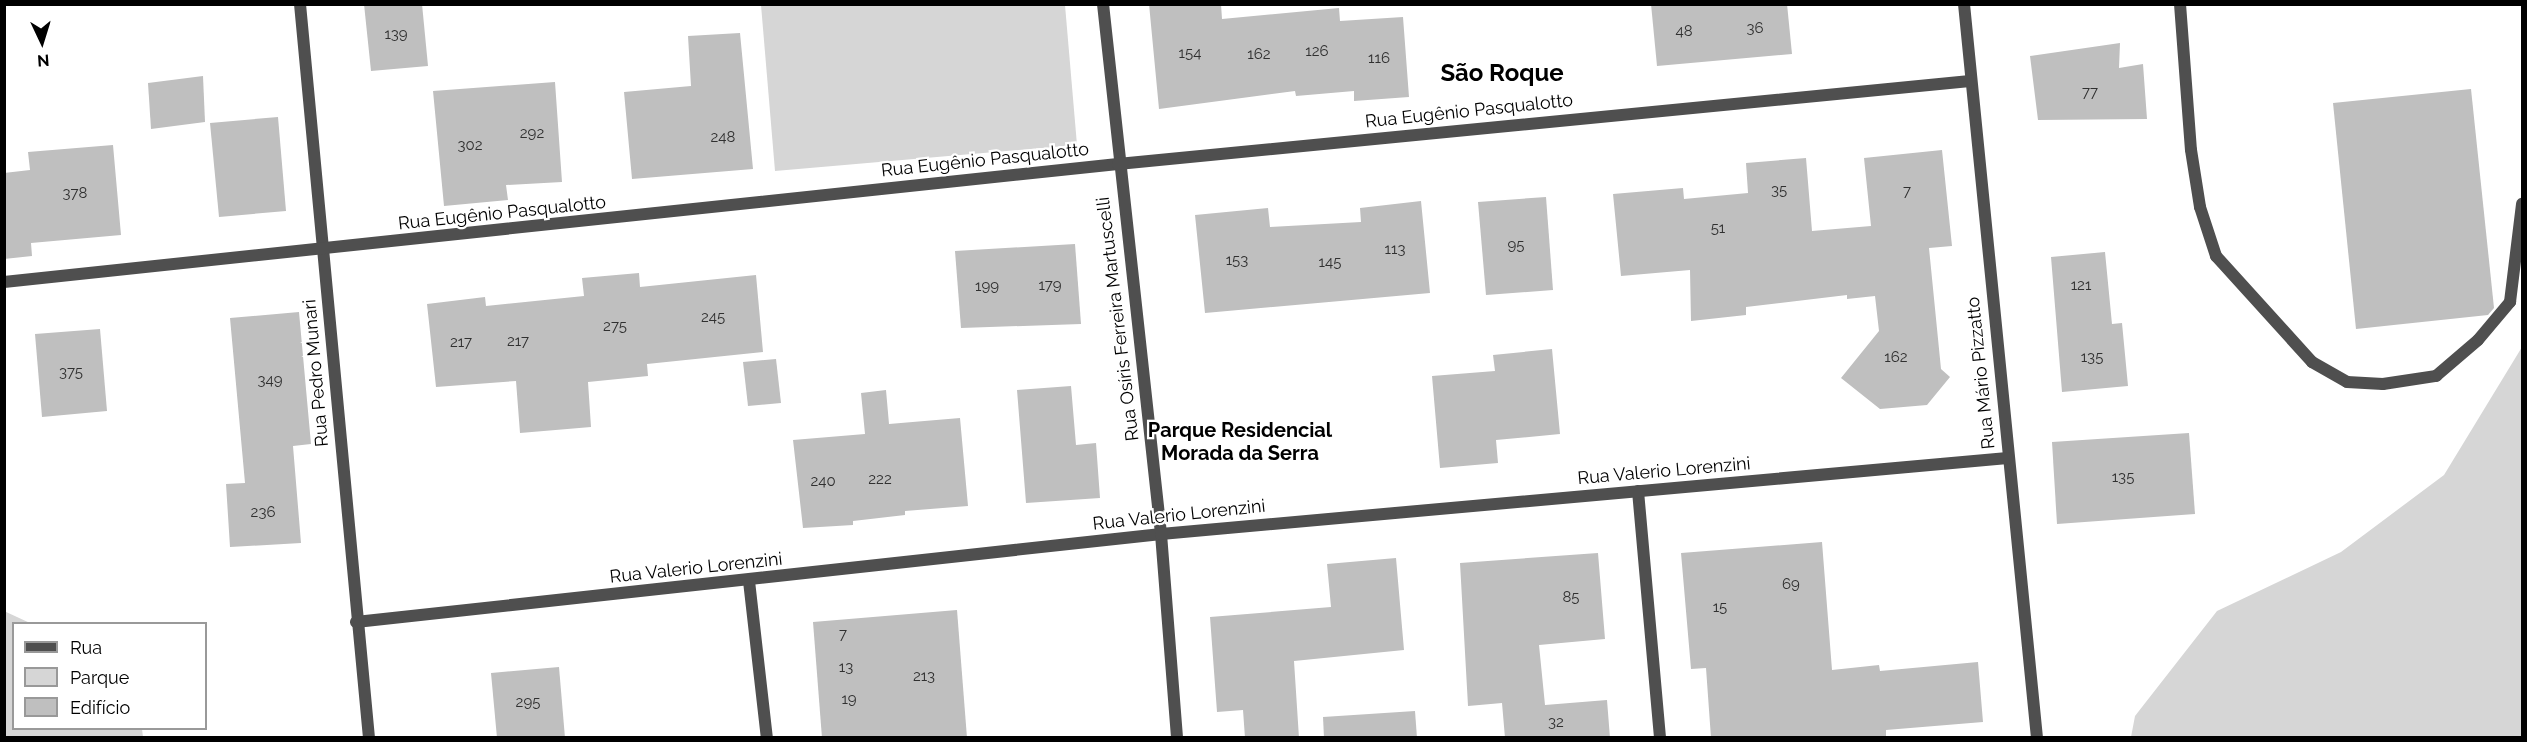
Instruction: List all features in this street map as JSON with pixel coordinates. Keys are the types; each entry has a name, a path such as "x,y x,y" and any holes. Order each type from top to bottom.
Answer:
{"street":[{"name":"Rua Pedro Munari","path":"300,4 356,622 369,738"},
{"name":"Rua Osíris Ferreira Martuscelli","path":"1103,4 1118,164 1161,534 1177,738"},
{"name":"Rua Mário Pizzatto","path":"1964,4 2037,738"},
{"path":"2180,4 2191,150 2200,207 2216,256 2312,362 2347,382 2383,384 2436,376 2478,340 2510,302 2523,204"},
{"name":"Rua Eugênio Pasqualotto","path":"4,282 1118,164 1970,81"},
{"name":"Rua Valerio Lorenzini","path":"356,622 749,581 1161,534 2008,458"},
{"path":"1638,491 1660,738"},
{"path":"749,581 766,738"}],"green space":[{"path":"761,5 1065,5 1077,145 775,171"},
{"path":"2522,347 2522,737 2131,737 2135,716 2217,611 2341,552 2444,475"},
{"path":"4,611 28,622 12,622 12,730 142,730 143,737 5,737"}],"building":[{"path":"364,4 422,4 428,66 371,71"},
{"path":"1149,4 1221,4 1222,19 1339,8 1340,21 1403,17 1409,97 1354,101 1354,91 1296,96 1295,91 1159,109"},
{"path":"1651,4 1787,4 1792,54 1657,66"},
{"path":"740,33 753,169 632,179 624,92 691,86 688,36"},
{"path":"2120,43 2119,68 2143,64 2147,119 2038,120 2030,56"},
{"path":"203,76 205,122 151,129 148,83"},
{"path":"555,82 562,182 506,185 508,200 444,206 433,91"},
{"path":"2471,89 2494,308 2488,315 2356,329 2333,103"},
{"path":"278,117 286,211 219,217 210,123"},
{"path":"113,145 121,235 31,243 32,256 4,259 4,173 30,170 28,152"},
{"path":"1942,150 1952,246 1929,248 1941,369 1950,377 1927,405 1880,409 1841,378 1879,331 1875,296 1847,299 1847,295 1746,307 1746,315 1691,321 1690,270 1621,276 1613,194 1683,188 1684,199 1748,193 1746,163 1806,158 1812,231 1871,226 1864,158"},
{"path":"1546,197 1553,290 1486,295 1478,202"},
{"path":"1421,201 1430,293 1205,313 1195,215 1268,208 1270,227 1361,222 1360,208"},
{"path":"1075,244 1081,324 961,328 955,251"},
{"path":"2105,252 2112,324 2122,323 2128,386 2062,392 2051,257"},
{"path":"639,273 640,287 756,275 763,352 647,364 648,376 588,382 591,427 520,433 516,381 436,387 427,304 485,297 486,306 584,296 582,278"},
{"path":"299,312 311,444 293,446 301,543 230,547 226,484 245,483 230,318"},
{"path":"100,329 107,411 42,417 35,334"},
{"path":"1552,349 1560,434 1496,440 1498,463 1440,468 1432,376 1495,371 1493,355"},
{"path":"776,359 781,403 748,406 743,362"},
{"path":"1071,386 1076,445 1096,443 1100,498 1026,503 1017,390"},
{"path":"886,390 889,424 960,418 968,506 905,511 905,515 853,521 853,525 803,528 793,440 865,434 861,393"},
{"path":"2189,433 2195,514 2057,524 2052,442"},
{"path":"1822,542 1832,670 1879,665 1880,671 1978,662 1983,722 1886,730 1886,736 1871,738 1711,738 1706,668 1691,669 1681,553"},
{"path":"1598,553 1605,639 1539,645 1545,705 1607,700 1610,738 1505,738 1502,703 1468,706 1460,563"},
{"path":"1396,558 1404,650 1294,661 1299,738 1245,738 1243,710 1217,712 1210,617 1331,607 1327,564"},
{"path":"957,610 967,738 822,738 813,622"},
{"path":"559,667 565,738 497,738 491,673"},
{"path":"1415,711 1417,738 1324,738 1323,717"}],"district":[{"name":"São Roque","path":"1502,73"},
{"name":"Parque Residencial Morada da Serra","path":"1240,442"}]}
